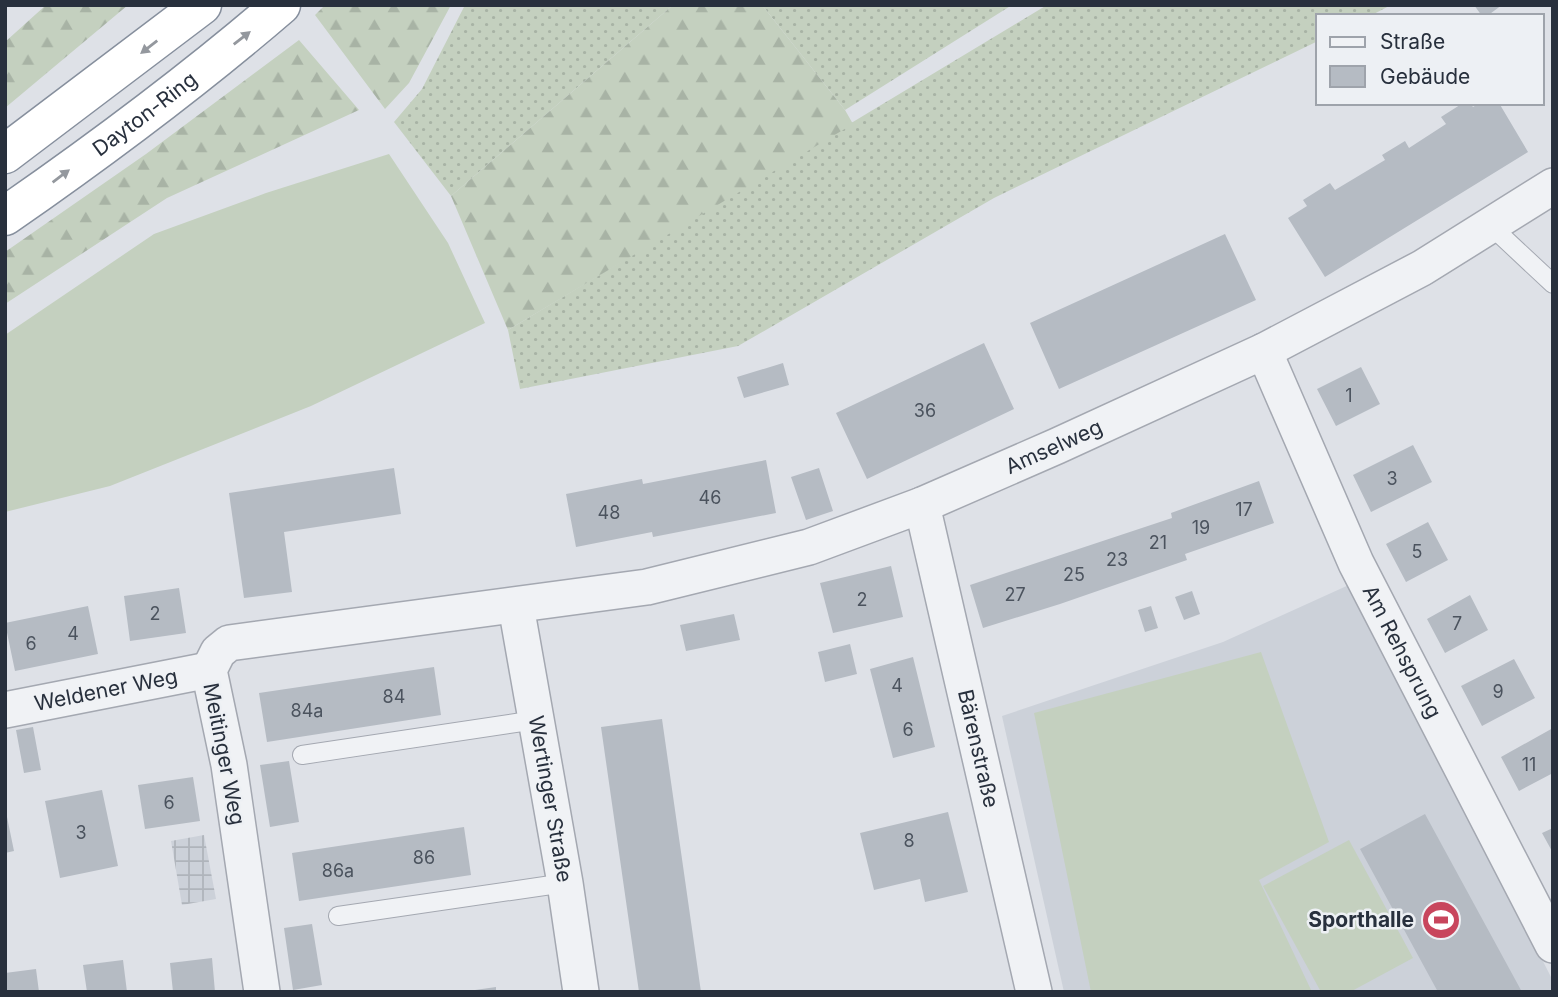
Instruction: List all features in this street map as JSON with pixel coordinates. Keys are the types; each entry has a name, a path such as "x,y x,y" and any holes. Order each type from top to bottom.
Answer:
{"highway":[{"path":"5,154 202,5"},
{"name":"Dayton-Ring","path":"5,216 144,113 281,5"}],"street":[{"name":"Amselweg","path":"516,606 674,581 809,547 922,505 1264,351 1422,268 1553,186"},
{"name":"Am Rehsprung","path":"1264,351 1356,564 1553,945"},
{"name":"Bärenstraße","path":"922,505 1034,992"},
{"name":"Meitinger Weg","path":"262,992 229,765 209,670 218,652 229,643 516,606"},
{"name":"Wertinger Straße","path":"516,606 565,883 581,992"},
{"name":"Weldener Weg","path":"5,710 209,670"}],"lane":[{"path":"1490,225 1553,284"},
{"path":"303,755 536,720"},
{"path":"338,916 565,883"}],"shaded area":[{"path":"1351,584 1553,981 1553,992 1064,992 1002,716 1223,642"},
{"path":"204,835 216,899 182,905 171,841"}],"green space":[{"path":"46,5 128,5 5,108 5,42"},
{"path":"325,5 451,5 409,83 385,109 315,15"},
{"path":"465,5 673,5 451,196 394,122 422,89"},
{"path":"673,5 762,5 845,110 853,124 508,330 451,196"},
{"path":"762,5 1012,5 845,110"},
{"path":"1047,5 1391,5 1374,14 1316,14 1316,42 994,198 738,346 520,389 508,330"},
{"path":"299,40 359,110 167,198 5,304 5,252 146,154"},
{"path":"389,154 448,243 485,323 311,406 110,486 5,512 5,335 154,234 266,193"},
{"path":"1261,652 1329,842 1259,880 1312,992 1091,992 1034,713"},
{"path":"1349,840 1413,958 1350,992 1321,992 1263,886"}],"building":[{"path":"1474,5 1502,5 1490,14 1481,14"},
{"path":"1460,105 1500,105 1528,152 1325,277 1288,218 1307,206 1303,200 1330,183 1335,190 1385,160 1382,155 1405,141 1409,148 1446,124 1441,117"},
{"path":"1225,234 1256,300 1059,389 1030,323"},
{"path":"984,343 1014,409 867,479 836,413"},
{"path":"783,363 789,385 744,398 737,377"},
{"path":"1361,367 1380,404 1336,426 1317,389"},
{"path":"1413,445 1432,482 1371,512 1353,475"},
{"path":"766,460 776,513 653,537 652,532 576,547 566,494 642,479 643,484"},
{"path":"394,468 401,514 284,532 292,592 244,598 229,493"},
{"path":"819,468 833,511 806,520 791,477"},
{"path":"1259,481 1274,523 1185,554 1187,560 983,628 970,585 1172,518 1171,513"},
{"path":"1428,522 1448,560 1406,582 1386,544"},
{"path":"891,566 903,617 833,633 820,583"},
{"path":"179,588 186,633 130,641 124,596"},
{"path":"1192,591 1200,614 1184,620 1175,597"},
{"path":"1470,595 1488,630 1445,653 1427,619"},
{"path":"88,606 98,654 15,671 5,623"},
{"path":"1151,606 1158,628 1145,632 1138,610"},
{"path":"734,614 740,640 686,651 680,625"},
{"path":"850,644 857,674 825,682 818,652"},
{"path":"913,657 935,747 893,758 870,669"},
{"path":"1514,659 1535,698 1482,726 1461,686"},
{"path":"434,667 441,715 267,742 259,693"},
{"path":"662,719 701,992 639,992 601,727"},
{"path":"33,727 41,770 24,773 16,730"},
{"path":"1553,728 1553,773 1519,791 1501,757"},
{"path":"289,761 299,822 270,827 260,765"},
{"path":"193,777 200,821 145,829 138,785"},
{"path":"102,790 118,866 60,878 45,801"},
{"path":"948,812 968,892 925,902 920,879 874,890 860,833"},
{"path":"5,813 14,851 5,853"},
{"name":"Sporthalle","path":"1425,814 1522,992 1438,992 1360,849"},
{"path":"464,827 471,875 299,901 292,853"},
{"path":"1553,828 1553,853 1542,833"},
{"path":"312,924 322,985 293,990 284,928"},
{"path":"212,958 215,992 173,992 170,963"},
{"path":"123,960 127,992 87,992 83,965"},
{"path":"36,969 39,992 5,992 5,973"},
{"path":"496,987 496,992 475,992 475,990"}],"place":[{"name":"Sporthalle","path":"1441,920"}]}
